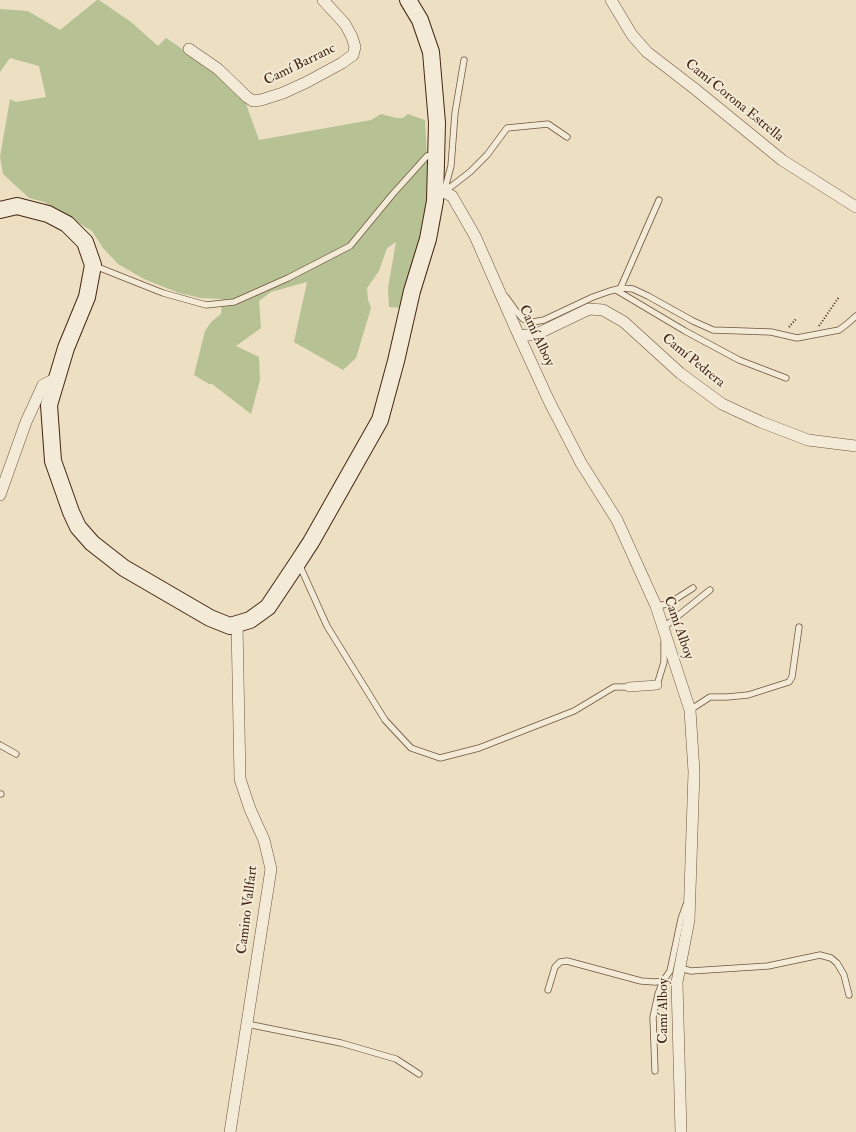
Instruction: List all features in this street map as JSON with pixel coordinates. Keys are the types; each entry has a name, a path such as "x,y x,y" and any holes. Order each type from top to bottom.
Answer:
{"main road":[{"path":"0,210 17,206 48,214 68,224 85,242 93,265 87,297 66,348 49,405 53,461 78,528 92,543 124,568 210,618 230,626 250,620 268,607 311,542 380,420 396,362 412,291 428,239 435,201 440,190 436,155 437,123 430,52 420,20 408,0"}],"street":[{"name":"Camí Barranc","path":"188,49 218,69 247,97 254,101 282,93 342,63 353,55 355,47 352,37 345,24 323,0"},
{"name":"Camí Corona Estrella","path":"611,0 632,35 647,52 696,89 782,160 856,207"},
{"name":"Camí Alboy","path":"440,190 452,196 475,236 549,401 581,463 617,520 656,606 690,710 694,772 689,920 677,982 681,1132"},
{"name":"Camí Pedrera","path":"519,336 537,334 589,310 603,310 624,322 680,373 722,404 761,422 808,440 856,446"},
{"path":"0,495 26,422 43,385 57,378"},
{"name":"Camino Vallfart","path":"230,1132 271,869 264,840 250,809 240,779 237,624"},
{"path":"629,687 656,685"}],"lane":[{"path":"440,190 451,166 455,114 464,60"},
{"path":"440,190 470,172 487,155 507,128 548,124 567,137"},
{"path":"93,265 163,293 206,305 234,302 288,278 350,246 428,156 436,155"},
{"path":"618,289 659,200"},
{"path":"491,273 516,311 523,319 533,322 544,320 593,297 618,289 633,289 713,330 771,332 797,338 838,330 848,324 856,316"},
{"path":"618,289 686,331 739,360 786,378"},
{"path":"298,562 327,626 385,720 410,748 440,758 479,748 574,711 614,688 629,687"},
{"path":"656,606 668,604 692,588"},
{"path":"656,685 664,662 663,628 710,590"},
{"path":"690,710 710,697 748,695 789,682 792,677 799,627"},
{"path":"0,745 16,754"},
{"path":"655,1071 653,1017 658,994 663,981 670,971 681,919 690,895"},
{"path":"680,968 691,971 768,966 820,955 831,958 837,963 844,976 849,995"},
{"path":"548,990 555,967 560,962 567,961 641,981 663,981"},
{"path":"247,1024 348,1044 396,1059 419,1074"}],"path":[{"path":"813,336 839,297"}],"green space":[{"path":"97,0 131,22 158,46 166,38 218,73 245,101 259,140 371,120 381,114 403,118 408,114 425,120 429,198 402,308 389,307 388,288 396,242 387,248 379,271 367,288 368,300 371,308 356,358 343,370 294,342 307,282 271,292 259,301 261,328 236,346 259,357 260,380 251,414 212,384 209,384 194,375 205,331 211,322 221,314 222,299 201,298 179,293 144,279 118,264 103,248 92,231 44,202 29,198 3,174 0,157 10,99 16,102 46,97 39,66 10,58 0,72 0,9 28,11 60,30"}]}
